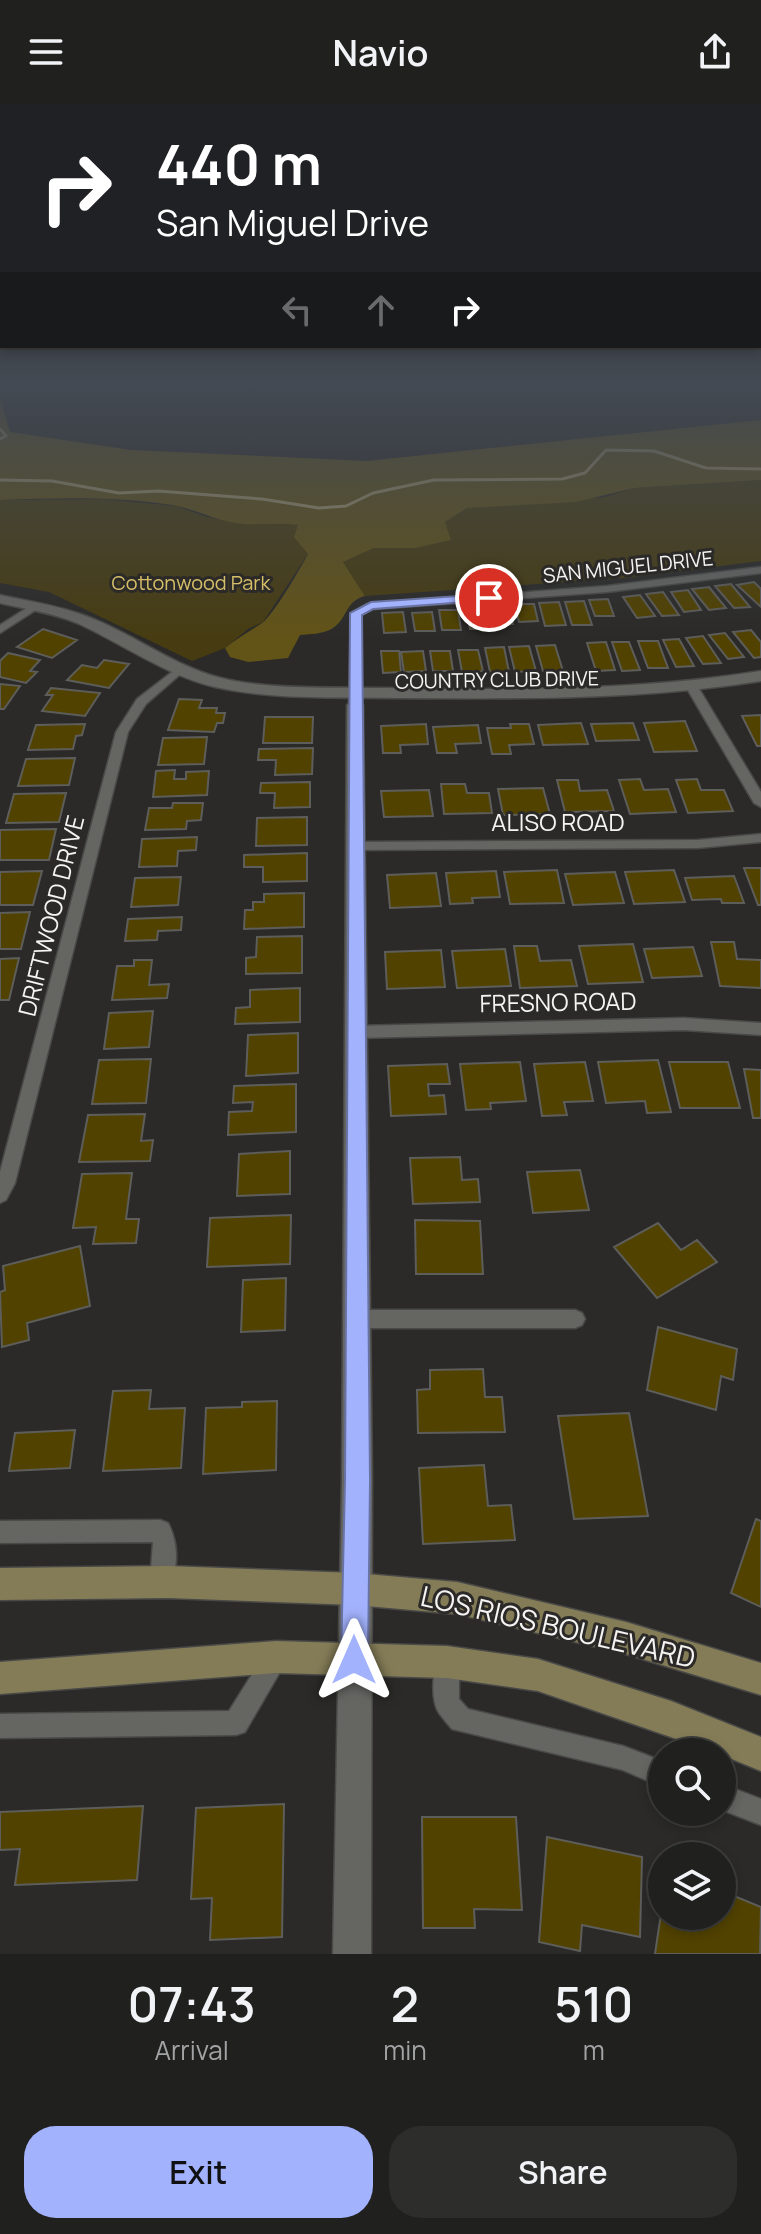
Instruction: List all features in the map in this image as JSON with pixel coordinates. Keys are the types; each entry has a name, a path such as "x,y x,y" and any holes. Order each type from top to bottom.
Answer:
{"main road":[{"name":"LOS RIOS BOULEVARD","path":"0,1584 161,1582 355,1589 457,1598 626,1638 761,1679"},
{"name":"LOS RIOS BOULEVARD","path":"0,1678 276,1657 447,1662 538,1675 671,1718 761,1754"}],"street":[{"name":"SAN MIGUEL DRIVE","path":"355,698 356,613 371,606 607,589 761,570"},
{"name":"COUNTRY CLUB DRIVE","path":"0,599 78,618 181,668 215,682 237,686 282,702 761,689"},
{"path":"0,630 37,606"},
{"name":"DRIFTWOOD DRIVE","path":"0,1195 6,1183 122,732 141,702 181,668"},
{"name":"COUNTRY CLUB DRIVE","path":"697,692 761,676"},
{"path":"697,692 761,803"},
{"path":"352,1954 357,1319 355,698"},
{"name":"ALISO ROAD","path":"356,846 698,844 761,838"},
{"name":"FRESNO ROAD","path":"356,1032 684,1024 761,1029"},
{"path":"357,1319 575,1319"},
{"path":"0,1532 160,1531 164,1536 165,1554 161,1582"},
{"path":"0,1726 236,1723 276,1657"},
{"path":"447,1662 447,1704 461,1720 623,1758 648,1768"},
{"path":"736,1802 761,1812"}],"green space":[{"path":"761,480 761,561 623,578 365,596 343,562 374,548 416,548 450,540 445,522 467,508 605,497 634,488"},
{"name":"Cottonwood Park","path":"103,499 176,506 207,517 243,524 275,522 299,525 308,554 263,622 248,629 225,648 192,661 49,592 0,583 0,500"}],"shaded area":[{"path":"0,466 761,466 761,480 634,488 576,502 467,508 445,522 451,540 416,548 374,548 343,562 365,596 350,606 333,628 322,633 300,635 288,658 248,662 230,657 225,648 267,618 293,580 308,554 294,537 298,525 234,523 181,507 129,500 0,500"}],"building":[{"path":"754,582 761,589 761,607 737,585"},
{"path":"731,584 750,607 734,608 715,586"},
{"path":"709,587 726,608 709,610 692,589"},
{"path":"688,590 701,610 684,612 671,592"},
{"path":"663,592 679,615 662,616 646,594"},
{"path":"640,595 655,616 637,618 623,597"},
{"path":"608,599 614,616 595,616 589,600"},
{"path":"584,601 592,625 572,625 565,602"},
{"path":"559,602 566,625 545,626 539,603"},
{"path":"514,604 534,604 538,621 519,622"},
{"path":"508,606 513,624 494,625 489,607"},
{"path":"484,607 489,629 470,629 465,608"},
{"path":"439,610 458,610 461,630 442,630"},
{"path":"403,612 406,632 384,633 382,613"},
{"path":"432,612 435,631 415,631 412,613"},
{"path":"43,629 77,640 52,658 17,647"},
{"path":"751,630 761,642 761,657 754,658 733,632"},
{"path":"725,633 744,657 728,659 709,635"},
{"path":"703,636 721,663 703,664 686,638"},
{"path":"679,639 694,666 676,667 663,640"},
{"path":"638,641 658,641 668,668 648,668"},
{"path":"606,642 615,670 596,671 587,643"},
{"path":"612,642 629,642 640,670 622,671"},
{"path":"555,645 563,671 543,671 536,646"},
{"path":"529,646 536,671 515,672 509,647"},
{"path":"504,647 509,672 490,672 485,648"},
{"path":"458,650 478,650 483,671 462,672"},
{"path":"381,651 399,651 401,672 383,673"},
{"path":"423,651 426,671 404,672 401,652"},
{"path":"430,651 450,651 453,671 433,671"},
{"path":"8,653 40,660 30,671 37,672 26,683 0,677 0,661"},
{"path":"104,660 129,664 109,688 67,680 82,665 97,668"},
{"path":"0,684 20,686 4,709 0,709"},
{"path":"51,688 100,693 85,716 42,711 53,695 46,695"},
{"path":"179,699 202,700 199,708 217,708 216,713 225,713 223,723 217,723 214,732 168,730"},
{"path":"761,715 761,746 757,746 742,716"},
{"path":"265,717 313,717 312,743 263,743"},
{"path":"685,721 697,751 654,752 644,723"},
{"path":"581,723 588,744 543,745 538,725"},
{"path":"633,723 639,740 596,741 591,724"},
{"path":"85,724 82,735 76,736 73,749 28,750 36,725"},
{"path":"426,724 428,744 400,745 401,753 383,753 381,726"},
{"path":"510,724 529,724 534,744 509,745 511,754 492,754 487,728 511,728"},
{"path":"478,725 481,743 455,744 457,753 437,753 433,727"},
{"path":"207,737 204,764 158,765 163,738"},
{"path":"313,748 312,774 275,775 276,760 258,760 259,749"},
{"path":"75,758 69,785 18,786 26,759"},
{"path":"175,770 174,779 186,779 186,772 209,771 207,795 153,797 156,771"},
{"path":"640,779 644,790 668,789 676,812 630,814 619,780"},
{"path":"697,779 701,790 724,790 733,811 688,813 676,780"},
{"path":"557,780 578,780 580,791 607,790 614,811 565,812"},
{"path":"310,782 310,807 274,808 275,793 260,793 261,783"},
{"path":"441,784 465,784 467,793 489,793 492,813 444,814"},
{"path":"543,788 550,814 503,815 498,789"},
{"path":"429,790 433,816 384,817 381,791"},
{"path":"66,793 59,822 6,823 14,794"},
{"path":"173,803 203,803 201,820 187,821 186,829 145,830 149,808 172,808"},
{"path":"307,817 307,845 256,846 257,818"},
{"path":"56,829 49,860 0,860 0,830"},
{"path":"197,837 196,850 178,851 177,866 139,867 142,839"},
{"path":"307,853 307,881 263,882 263,867 244,867 244,855"},
{"path":"744,868 761,868 761,905 758,905"},
{"path":"557,870 564,903 510,904 504,872"},
{"path":"674,870 685,902 634,904 625,872"},
{"path":"42,871 33,905 0,905 0,872"},
{"path":"496,871 500,897 472,898 473,903 450,904 446,873"},
{"path":"615,872 624,903 573,905 565,874"},
{"path":"436,873 441,906 390,908 387,875"},
{"path":"734,876 744,903 722,903 721,899 692,900 685,878"},
{"path":"181,877 178,905 131,907 135,878"},
{"path":"304,893 304,927 244,929 245,910 253,910 253,902 264,902 264,894"},
{"path":"30,912 21,949 0,949 0,913"},
{"path":"182,917 181,930 158,931 157,940 125,941 128,919"},
{"path":"302,936 302,973 246,974 246,958 256,957 257,937"},
{"path":"711,942 734,942 737,959 761,960 761,988 720,986"},
{"path":"633,944 643,982 588,984 579,946"},
{"path":"514,946 537,946 540,961 571,960 577,986 520,988"},
{"path":"693,947 702,976 652,978 644,949"},
{"path":"505,949 511,986 457,988 452,951"},
{"path":"441,950 445,987 387,989 385,952"},
{"path":"19,958 9,1000 0,1000 0,959"},
{"path":"134,960 152,960 149,985 169,984 167,998 112,1000 117,966 134,966"},
{"path":"300,988 300,1022 235,1024 236,1008 250,1007 250,990"},
{"path":"153,1011 149,1047 104,1049 109,1013"},
{"path":"298,1033 298,1073 246,1076 248,1035"},
{"path":"151,1059 146,1103 92,1104 99,1060"},
{"path":"658,1060 671,1112 647,1113 645,1101 606,1103 598,1062"},
{"path":"520,1062 526,1101 490,1103 491,1109 466,1110 460,1064"},
{"path":"585,1062 593,1101 564,1102 567,1115 542,1116 534,1064"},
{"path":"669,1062 728,1062 740,1108 680,1108"},
{"path":"447,1064 450,1084 428,1084 429,1096 444,1095 446,1114 391,1116 388,1066"},
{"path":"744,1069 761,1070 761,1118 753,1118"},
{"path":"296,1084 296,1132 228,1135 229,1112 252,1111 253,1102 233,1103 234,1086"},
{"path":"145,1114 141,1141 153,1140 150,1161 79,1162 88,1115"},
{"path":"290,1151 290,1194 237,1196 239,1154"},
{"path":"460,1157 462,1180 478,1179 480,1202 413,1204 410,1158"},
{"path":"580,1170 589,1210 533,1213 527,1172"},
{"path":"132,1173 126,1219 139,1219 136,1243 93,1244 96,1227 73,1228 82,1174"},
{"path":"291,1215 290,1264 207,1267 210,1218"},
{"path":"415,1220 480,1221 483,1274 416,1274"},
{"path":"658,1223 681,1250 697,1240 717,1262 657,1298 614,1247"},
{"path":"80,1246 90,1306 27,1323 29,1340 2,1347 0,1292 5,1290 3,1266"},
{"path":"286,1278 285,1330 241,1332 243,1280"},
{"path":"658,1327 737,1349 733,1380 721,1376 716,1410 647,1390"},
{"path":"483,1369 485,1397 502,1397 505,1432 418,1433 417,1390 430,1389 430,1370"},
{"path":"151,1390 149,1409 185,1408 181,1468 103,1471 113,1391"},
{"path":"277,1401 276,1470 203,1474 206,1408 242,1407 242,1402"},
{"path":"629,1413 648,1516 574,1519 558,1416"},
{"path":"75,1430 70,1468 9,1471 15,1433"},
{"path":"484,1465 488,1506 511,1505 515,1540 423,1544 419,1468"},
{"path":"756,1519 761,1521 761,1607 731,1593"},
{"path":"284,1804 282,1937 210,1940 212,1898 191,1899 196,1808"},
{"path":"143,1806 137,1880 15,1885 20,1849 0,1850 0,1812"},
{"path":"422,1817 516,1817 522,1910 474,1909 475,1928 423,1928"},
{"path":"547,1837 642,1857 640,1937 582,1925 580,1951 539,1942"},
{"path":"736,1897 761,1907 760,1954 655,1954 659,1930 736,1930"}],"waterway":[{"path":"0,480 52,481 119,493 158,491 262,499 319,508 346,506 373,493 434,480 562,479 585,473 591,466"},
{"path":"701,466 761,469"}],"route":[{"path":"354,1660 357,1481 356,613 371,606 489,598"}]}
